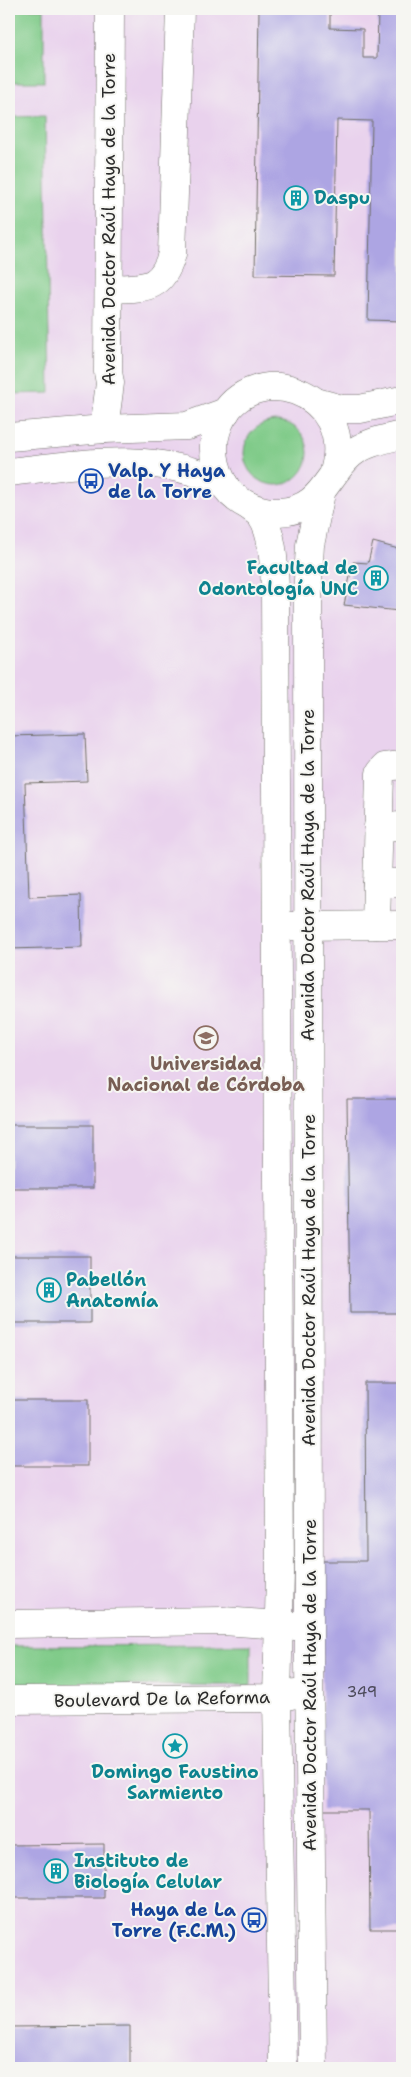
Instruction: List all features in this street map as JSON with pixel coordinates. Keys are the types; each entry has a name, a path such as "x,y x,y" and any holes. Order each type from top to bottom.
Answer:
{"street":[{"name":"Avenida Doctor Raúl Haya de la Torre","path":"104,429 110,383 108,372 108,289 110,9"},
{"path":"108,289 145,287 158,280 168,269 172,254 180,9"},
{"path":"224,484 214,460 214,448 220,422 236,401 248,393 276,387 297,391 316,402 342,409 360,409 402,400"},
{"path":"316,402 328,417 336,436 337,462 327,484"},
{"path":"9,437 104,429 187,426 226,412"},
{"path":"9,472 104,462 147,462 172,466 210,477 224,484 239,500 249,506 264,511 279,512 294,509 308,503 327,484 351,454 366,445 402,435"},
{"name":"Avenida Doctor Raúl Haya de la Torre","path":"313,2068 309,1633 308,580 312,537 327,484"},
{"name":"Avenida Doctor Raúl Haya de la Torre","path":"249,506 260,516 265,524 273,553 274,570 280,1564 277,1698 282,2068"},
{"path":"376,925 390,883 390,827 380,773 385,767 402,764"},
{"path":"277,926 402,925"},
{"path":"9,1624 223,1621 300,1628 309,1633"},
{"name":"Boulevard De la Reforma","path":"9,1700 277,1698 297,1693 310,1682"}],"shaded area":[{"name":"Universidad Nacional de Córdoba","path":"9,9 402,9 402,2068 9,2068"}],"green space":[{"path":"9,9 44,9 44,82 9,82"},
{"path":"45,116 50,393 9,394 9,117"},
{"path":"270,421 282,421 299,430 306,441 308,453 306,465 299,476 282,485 270,485 258,480 249,471 244,459 244,447 249,435 258,426"},
{"path":"251,1645 251,1685 9,1686 9,1646"}],"building":[{"name":"Daspu","path":"259,9 330,9 330,28 363,29 363,58 377,58 378,9 402,9 402,321 368,320 372,121 337,120 334,276 255,275"},
{"name":"Facultad de Odontología UNC","path":"373,542 402,550 402,592 399,611 344,605 353,562 368,563"},
{"path":"85,734 87,781 25,783 29,897 81,895 82,947 9,949 9,736"},
{"path":"347,1099 402,1099 402,1313 350,1313"},
{"path":"9,1125 93,1125 93,1188 9,1188"},
{"name":"Pabellón Anatomía","path":"9,1256 90,1256 90,1323 9,1323"},
{"path":"365,1383 402,1383 402,1929 370,1929 369,1810 323,1810 321,1561 366,1561"},
{"path":"9,1400 88,1400 88,1466 9,1466"},
{"name":"Instituto de Biología Celular","path":"104,1844 104,1898 9,1898 9,1845"},
{"path":"130,2026 130,2068 14,2066 14,2068 9,2068 9,2027"}],"place":[{"name":"Daspu","path":"296,198"},
{"name":"Valp. Y Haya de la Torre","path":"91,481"},
{"name":"Facultad de Odontología UNC","path":"376,578"},
{"name":"Universidad Nacional de Córdoba","path":"206,1038"},
{"name":"Pabellón Anatomía","path":"49,1290"},
{"name":"Domingo Faustino Sarmiento","path":"175,1746"},
{"name":"Instituto de Biología Celular","path":"56,1871"},
{"name":"Haya de La Torre (F.C.M.)","path":"254,1920"}]}
